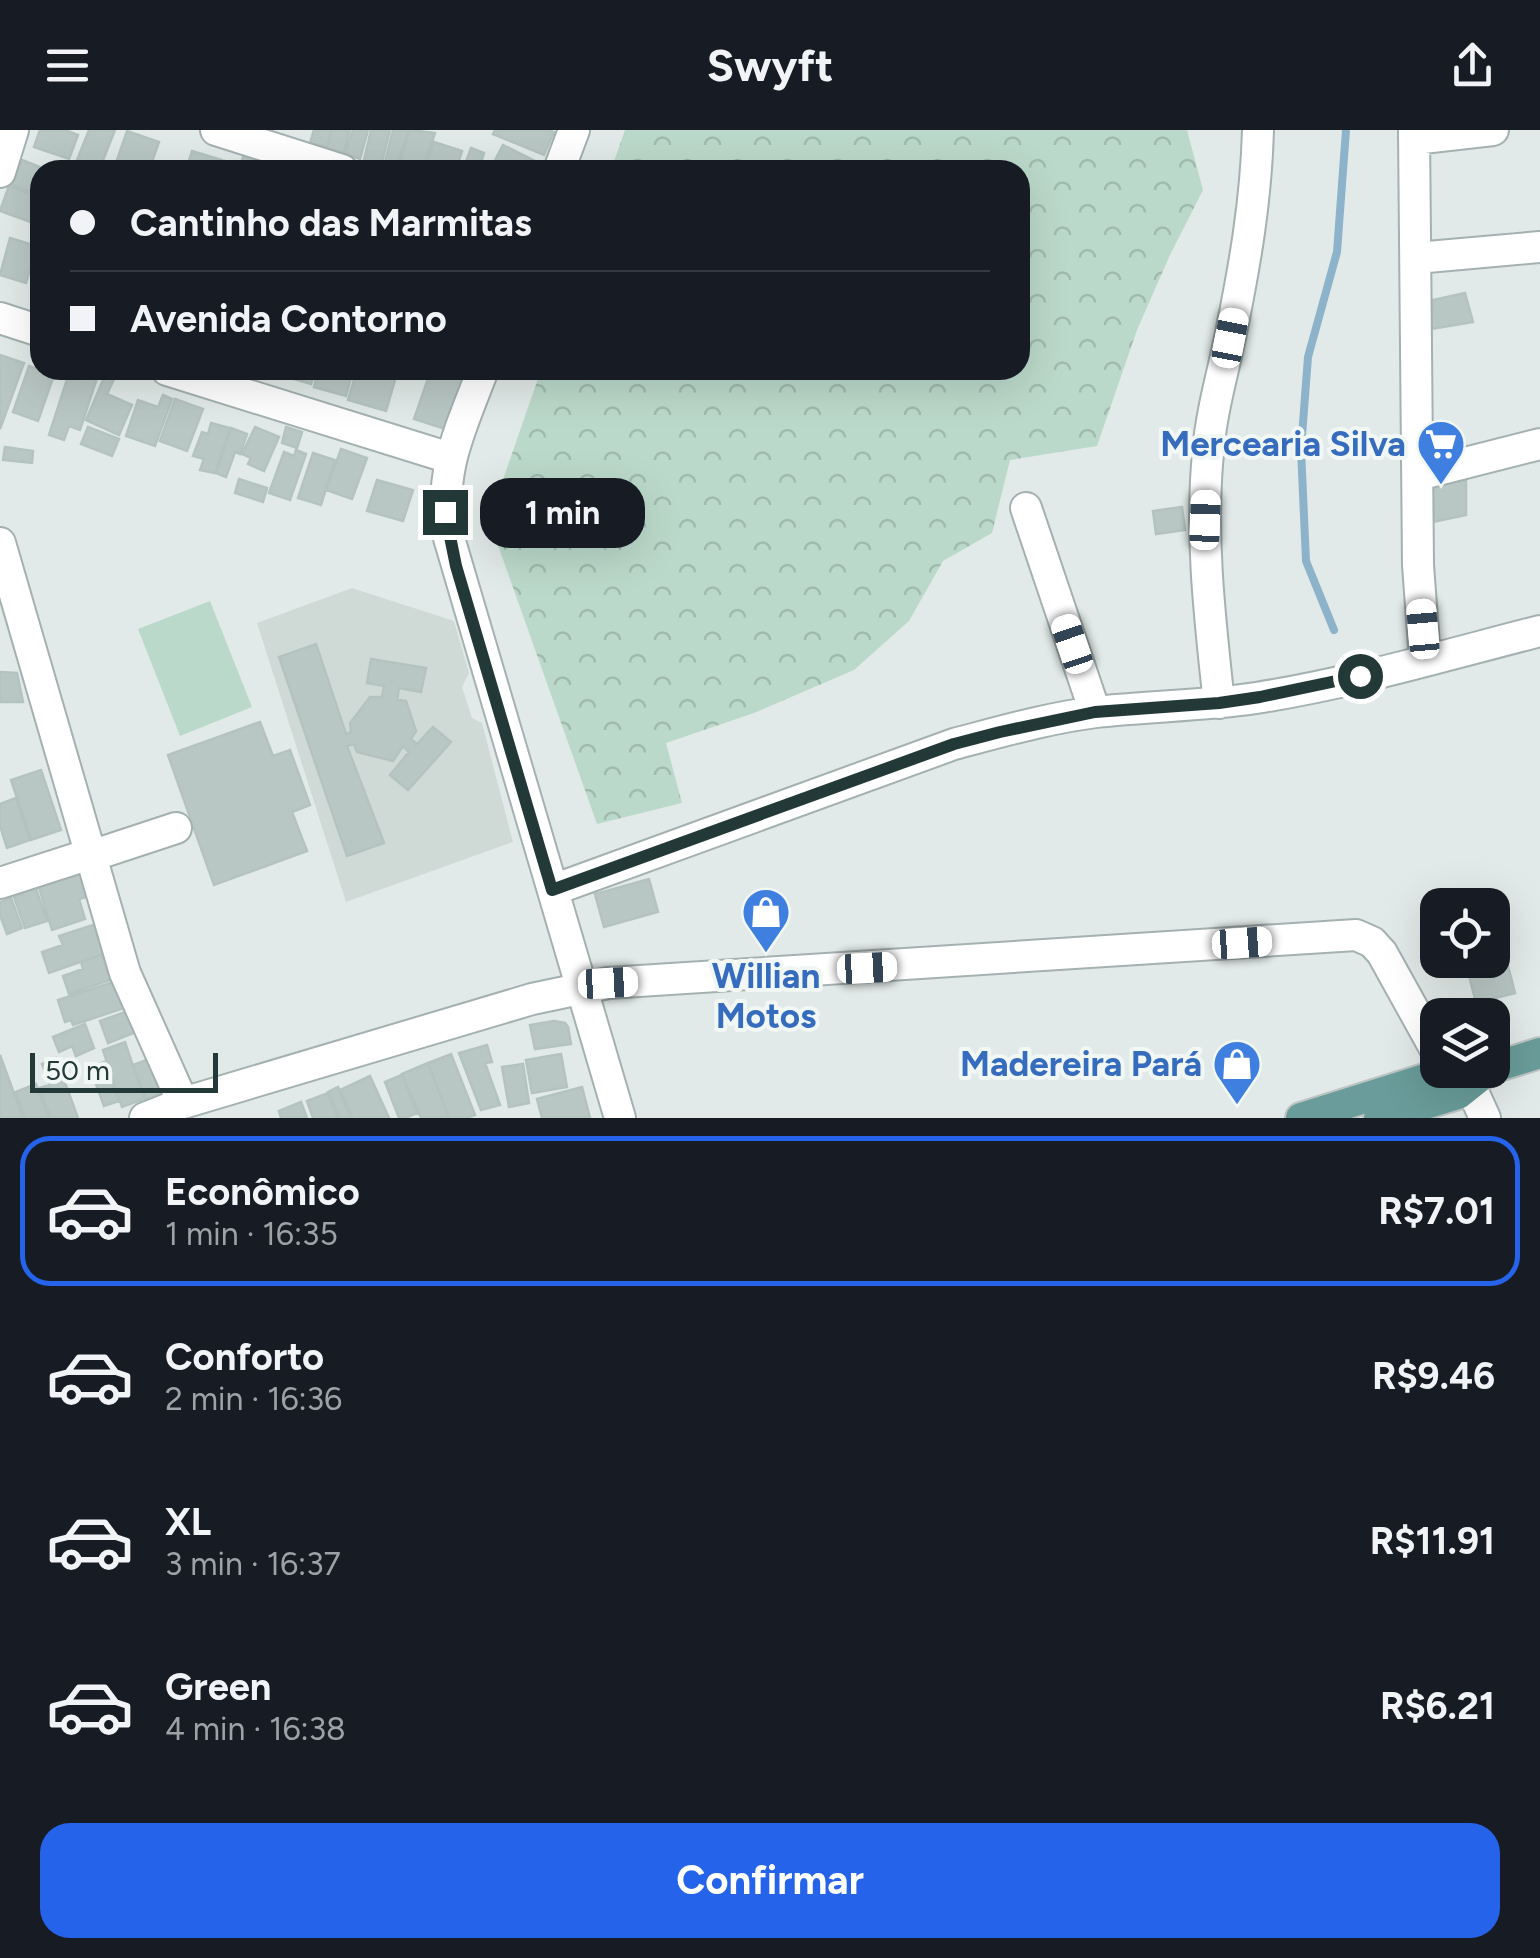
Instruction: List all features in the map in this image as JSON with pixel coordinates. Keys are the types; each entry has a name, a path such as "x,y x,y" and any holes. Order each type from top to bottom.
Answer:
{"main road":[{"path":"1510,1061 1540,1053"},
{"path":"1320,1115 1376,1114 1432,1088"}],"street":[{"path":"0,172 12,130"},
{"path":"216,130 310,160"},
{"path":"563,160 574,130"},
{"path":"1219,703 1208,610 1208,452 1251,231 1258,130"},
{"path":"1425,660 1418,565 1414,134 1492,130"},
{"path":"1416,258 1540,247"},
{"path":"0,318 30,327"},
{"path":"199,380 450,458"},
{"path":"479,380 450,458 445,512 620,1118"},
{"path":"1418,475 1540,444"},
{"path":"1026,508 1095,712"},
{"path":"0,543 125,973 183,1103"},
{"path":"552,890 954,744 1095,712 1219,703 1294,690 1540,632"},
{"path":"0,882 176,828"},
{"path":"145,1118 183,1103 532,999 608,983 1356,936 1372,942 1382,952 1420,1008"},
{"path":"1471,1088 1485,1118"}],"shaded area":[{"path":"352,588 454,621 469,673 462,687 472,718 482,723 513,842 346,902 257,623"}],"green space":[{"path":"625,130 1187,130 1203,190 1137,330 1097,446 1010,460 992,533 943,561 909,621 854,670 754,713 666,743 682,803 597,824 489,520 538,380 1030,380 1030,160 614,160"},
{"path":"210,601 252,707 180,736 138,629"}],"building":[{"path":"40,130 65,130 78,135 69,159 34,147"},
{"path":"89,130 115,130 103,160 77,160"},
{"path":"314,130 332,130 327,147 310,143"},
{"path":"332,130 350,130 343,153 327,148"},
{"path":"353,130 368,130 360,159 345,154"},
{"path":"371,130 390,130 382,160 364,160"},
{"path":"393,130 409,130 398,160 386,160"},
{"path":"410,130 435,133 426,160 400,160"},
{"path":"495,130 554,132 544,155 493,134"},
{"path":"127,131 159,142 153,160 117,160"},
{"path":"434,142 462,151 459,160 428,160"},
{"path":"503,145 533,160 495,160"},
{"path":"471,148 484,153 482,160 467,160"},
{"path":"192,151 222,160 189,160"},
{"path":"22,160 30,163 30,191 12,185"},
{"path":"9,186 30,194 30,222 0,211"},
{"path":"10,238 30,244 26,283 0,275"},
{"path":"1465,293 1473,322 1431,329 1433,300"},
{"path":"0,355 24,363 0,429"},
{"path":"29,366 30,380 52,380 38,421 13,412"},
{"path":"67,380 96,380 80,430 69,426 64,440 49,435"},
{"path":"103,380 114,380 107,394 132,405 119,435 86,420"},
{"path":"316,380 350,380 346,396 314,387"},
{"path":"354,380 395,380 386,411 348,400"},
{"path":"428,380 462,380 445,429 414,419"},
{"path":"163,395 172,399 155,446 126,436 138,400 158,407"},
{"path":"175,399 203,409 187,451 160,441"},
{"path":"211,423 230,428 215,473 200,470 204,459 193,456 202,432 208,434"},
{"path":"88,427 119,439 112,456 81,444"},
{"path":"255,427 279,437 264,471 248,464 251,458 242,454"},
{"path":"286,427 302,432 297,448 282,443"},
{"path":"231,428 247,434 226,477 216,473"},
{"path":"5,447 33,451 32,463 3,460"},
{"path":"341,449 367,458 352,499 326,490"},
{"path":"296,450 306,454 290,500 269,493 284,452 294,456"},
{"path":"313,453 335,460 321,505 298,498"},
{"path":"239,479 267,488 263,502 235,493"},
{"path":"377,480 413,490 403,521 367,511"},
{"path":"1466,481 1466,515 1433,522 1431,499 1435,487 1439,483"},
{"path":"1182,507 1185,530 1156,534 1153,511"},
{"path":"316,644 346,734 351,732 350,723 370,697 382,697 384,686 367,683 371,659 426,668 421,692 399,688 397,700 406,701 416,731 411,739 417,744 433,727 451,742 408,790 390,775 409,752 403,746 393,761 357,752 354,744 347,746 384,843 347,856 279,657"},
{"path":"0,672 17,673 23,702 0,702"},
{"path":"260,722 273,756 290,750 310,805 292,812 307,851 214,885 168,755"},
{"path":"41,770 61,830 31,840 11,780"},
{"path":"16,798 30,840 7,848 0,826 0,804"},
{"path":"81,867 90,896 79,899 85,919 52,930 37,881"},
{"path":"649,879 658,912 604,927 595,894"},
{"path":"34,883 47,921 25,928 14,897 23,894 21,888"},
{"path":"11,898 22,928 7,934 0,902"},
{"path":"96,924 106,953 49,973 42,952 63,945 59,936"},
{"path":"102,955 110,980 69,994 63,976 83,969 81,962"},
{"path":"1510,973 1515,993 1475,998 1470,978 1510,978"},
{"path":"119,980 127,1007 73,1025 71,1020 65,1022 58,1000"},
{"path":"128,1011 136,1032 108,1043 100,1021"},
{"path":"554,1021 568,1027 571,1044 535,1049 530,1025"},
{"path":"85,1024 94,1048 76,1056 72,1046 59,1052 53,1037"},
{"path":"125,1042 144,1099 122,1107 103,1050"},
{"path":"487,1045 492,1062 485,1063 500,1105 481,1110 459,1053"},
{"path":"451,1054 475,1115 466,1118 449,1118 428,1063"},
{"path":"561,1054 567,1087 532,1093 526,1060"},
{"path":"0,1055 23,1118 0,1118"},
{"path":"56,1058 78,1118 51,1118 39,1088 50,1085 42,1064"},
{"path":"152,1058 165,1092 146,1099 133,1065"},
{"path":"104,1062 119,1101 104,1106 90,1068"},
{"path":"428,1063 449,1118 421,1118 402,1074"},
{"path":"523,1064 529,1103 509,1107 502,1067"},
{"path":"402,1075 417,1113 399,1118 385,1082"},
{"path":"370,1076 389,1118 353,1118 340,1090"},
{"path":"36,1084 49,1118 25,1118 16,1092"},
{"path":"338,1087 351,1118 340,1118 328,1092"},
{"path":"582,1087 590,1118 542,1118 537,1099"},
{"path":"328,1093 338,1118 313,1118 307,1101"},
{"path":"301,1102 307,1118 281,1118 279,1111"}],"waterway":[{"path":"1334,630 1306,561 1301,449 1308,357 1337,252 1346,130"}],"place":[{"name":"Mercearia Silva","path":"1441,486"},
{"name":"Willian Motos","path":"766,954"},
{"name":"Madereira Pará","path":"1237,1106"}],"route":[{"path":"445,512 456,566 552,890 954,744 1095,712 1219,703 1360,676"}]}
